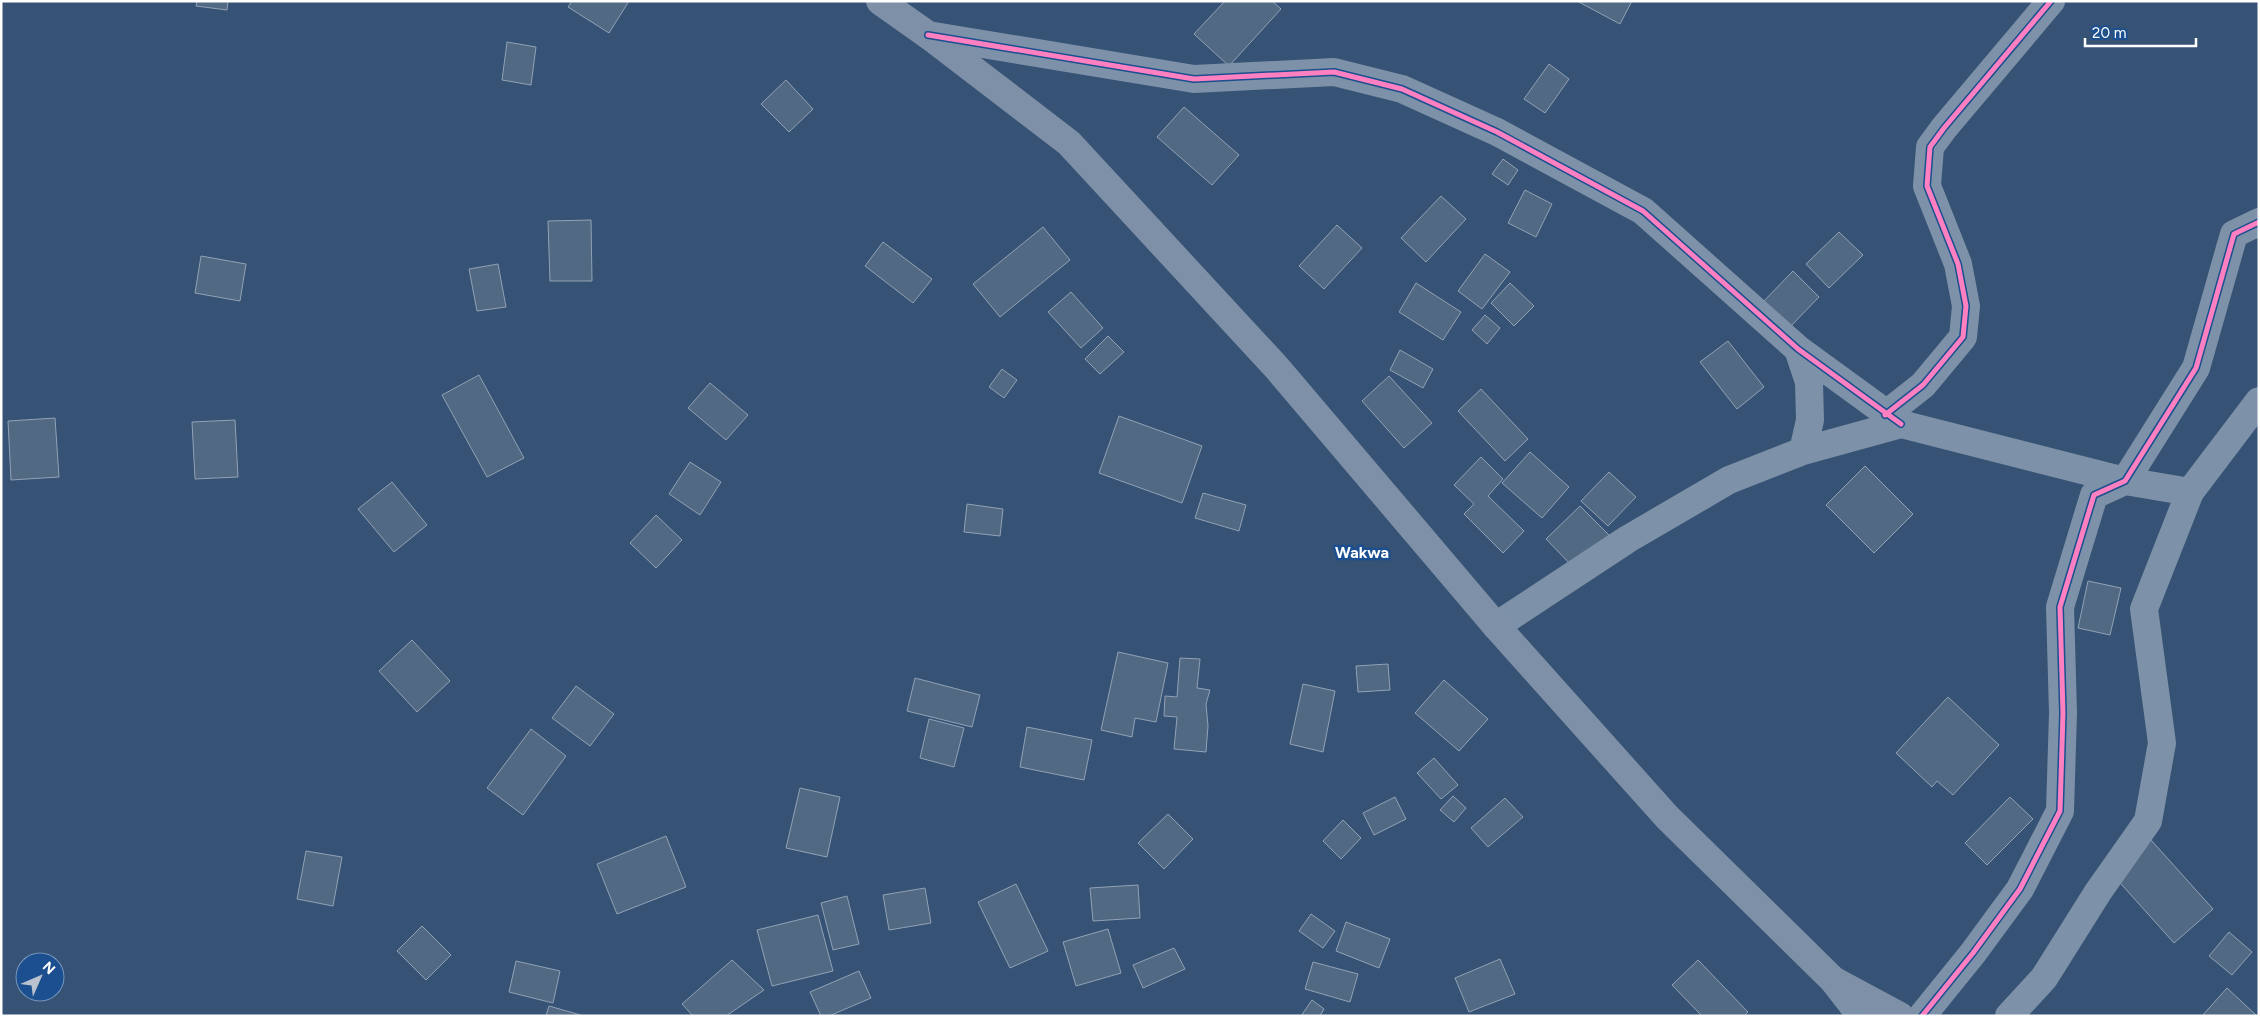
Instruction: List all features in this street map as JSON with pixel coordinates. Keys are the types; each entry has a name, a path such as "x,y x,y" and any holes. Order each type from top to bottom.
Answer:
{"highway":[{"path":"880,1 928,35 1069,143 1277,368 1496,626 1668,818 1833,980 1900,1016"}],"street":[{"path":"1496,626 1628,539 1729,480 1803,450 1893,419 1963,337 1966,306 1958,264 1927,186 1930,147 2052,1"},
{"path":"928,35 1194,79 1334,72 1402,89 1497,132 1643,212 1798,349 1893,419 2125,482 2190,492"},
{"path":"1922,1016 1973,953 2020,889 2060,811 2063,712 2060,607 2094,495 2125,482 2196,368 2234,234 2259,222"},
{"path":"1798,349 1809,382 1810,420 1803,450"},
{"path":"2008,1016 2044,978 2098,892 2148,821 2162,743 2144,609 2190,492 2259,401"},
{"path":"1833,980 1861,1016"}],"building":[{"path":"197,1 228,1 227,10 196,6"},
{"path":"572,1 629,1 609,33 568,7"},
{"path":"1225,1 1272,1 1281,9 1229,66 1194,34"},
{"path":"1577,1 1632,1 1620,24"},
{"path":"507,42 536,47 531,85 502,80"},
{"path":"1549,64 1569,79 1545,113 1524,99"},
{"path":"786,80 813,109 789,132 761,104"},
{"path":"1184,107 1239,155 1212,185 1157,137"},
{"path":"1503,159 1518,170 1508,185 1492,174"},
{"path":"1525,190 1552,204 1536,237 1508,223"},
{"path":"1441,196 1466,219 1426,262 1401,238"},
{"path":"591,220 592,281 550,281 548,221"},
{"path":"1337,225 1362,248 1324,289 1299,266"},
{"path":"1043,227 1070,260 1000,317 973,284"},
{"path":"1839,232 1863,255 1829,288 1806,264"},
{"path":"883,242 932,279 913,303 865,266"},
{"path":"1485,254 1510,272 1482,309 1458,291"},
{"path":"201,256 246,264 240,301 195,293"},
{"path":"498,264 506,307 477,311 469,269"},
{"path":"1793,271 1819,297 1788,329 1762,303"},
{"path":"1416,283 1461,312 1443,340 1399,312"},
{"path":"1510,283 1534,306 1514,326 1491,303"},
{"path":"1071,292 1103,328 1081,348 1048,312"},
{"path":"1485,315 1500,328 1487,344 1472,330"},
{"path":"1108,336 1124,352 1100,374 1085,359"},
{"path":"1728,341 1764,387 1737,409 1700,362"},
{"path":"1400,350 1433,369 1423,388 1390,370"},
{"path":"1002,369 1017,380 1004,398 989,387"},
{"path":"479,375 524,458 487,477 442,395"},
{"path":"1389,376 1432,423 1404,448 1362,401"},
{"path":"710,383 748,415 726,440 688,408"},
{"path":"1481,389 1528,439 1505,461 1458,411"},
{"path":"1119,416 1202,446 1182,503 1099,473"},
{"path":"55,418 59,477 11,480 8,421"},
{"path":"235,420 238,477 195,479 192,422"},
{"path":"1530,452 1569,487 1542,518 1502,483"},
{"path":"1481,457 1503,479 1488,496 1524,531 1503,553 1464,514 1474,504 1454,485"},
{"path":"690,462 721,482 700,515 669,494"},
{"path":"1865,466 1913,514 1874,553 1826,505"},
{"path":"1609,472 1636,497 1608,526 1581,501"},
{"path":"392,482 427,525 394,552 358,509"},
{"path":"1203,493 1246,505 1239,531 1195,518"},
{"path":"967,504 1003,509 1000,536 964,532"},
{"path":"1580,506 1609,535 1574,568 1546,539"},
{"path":"656,515 682,540 656,568 630,543"},
{"path":"2088,581 2121,588 2110,635 2078,628"},
{"path":"412,640 450,681 417,712 379,671"},
{"path":"1118,652 1168,663 1156,722 1135,718 1132,737 1101,730"},
{"path":"1180,658 1200,659 1197,688 1210,690 1206,704 1208,726 1206,752 1174,749 1177,717 1164,716 1165,696 1177,697"},
{"path":"1388,664 1390,690 1358,692 1356,666"},
{"path":"915,678 980,695 972,727 907,711"},
{"path":"1444,680 1488,719 1459,751 1415,713"},
{"path":"1303,684 1335,691 1323,752 1290,744"},
{"path":"576,686 614,714 590,746 552,718"},
{"path":"1948,697 1999,745 1953,795 1937,781 1932,787 1896,753"},
{"path":"929,719 964,728 954,767 920,758"},
{"path":"1027,727 1092,740 1084,780 1020,767"},
{"path":"531,729 566,756 523,815 487,788"},
{"path":"1434,758 1458,785 1441,799 1417,773"},
{"path":"800,788 840,797 827,857 786,848"},
{"path":"1453,796 1466,808 1454,822 1440,810"},
{"path":"1395,797 1406,819 1374,835 1363,813"},
{"path":"2010,797 2033,819 1987,865 1965,843"},
{"path":"1505,798 1523,817 1488,847 1471,828"},
{"path":"1168,814 1193,839 1164,869 1138,843"},
{"path":"1343,820 1361,838 1341,859 1323,841"},
{"path":"666,836 686,887 617,914 597,864"},
{"path":"2151,840 2213,909 2174,943 2113,875"},
{"path":"306,851 342,857 333,906 297,899"},
{"path":"1016,884 1048,951 1010,968 978,902"},
{"path":"1138,885 1140,918 1093,921 1090,888"},
{"path":"925,888 931,923 889,930 883,895"},
{"path":"847,896 859,944 833,950 821,903"},
{"path":"1311,914 1335,931 1323,948 1299,931"},
{"path":"818,915 833,971 772,986 757,930"},
{"path":"1346,922 1390,939 1379,968 1336,951"},
{"path":"422,926 451,955 426,980 397,951"},
{"path":"1108,929 1121,973 1076,986 1063,942"},
{"path":"2229,932 2252,952 2232,975 2209,956"},
{"path":"1174,948 1185,969 1143,988 1133,965"},
{"path":"1500,959 1515,994 1469,1012 1455,978"},
{"path":"732,960 764,990 726,1016 693,1016 682,1004"},
{"path":"1698,960 1748,1012 1744,1016 1702,1016 1672,985"},
{"path":"516,961 560,971 553,1003 509,992"},
{"path":"1313,962 1358,974 1350,1002 1305,989"},
{"path":"859,971 871,998 829,1016 821,1016 810,992"},
{"path":"2227,988 2257,1016 2202,1016"},
{"path":"1312,1000 1324,1009 1320,1016 1301,1016"},
{"path":"549,1006 584,1016 546,1016"}],"cycle path":[{"path":"1885,415 1923,385 1963,337 1966,306 1958,264 1927,186 1930,147 2051,1"},
{"path":"928,35 1194,79 1334,72 1402,89 1497,132 1643,211 1798,349 1901,424"},
{"path":"1922,1016 1973,953 2020,889 2060,811 2063,713 2060,607 2094,495 2125,481 2196,368 2234,234 2259,222"}],"district":[{"name":"Wakwa","path":"1362,552"}]}
